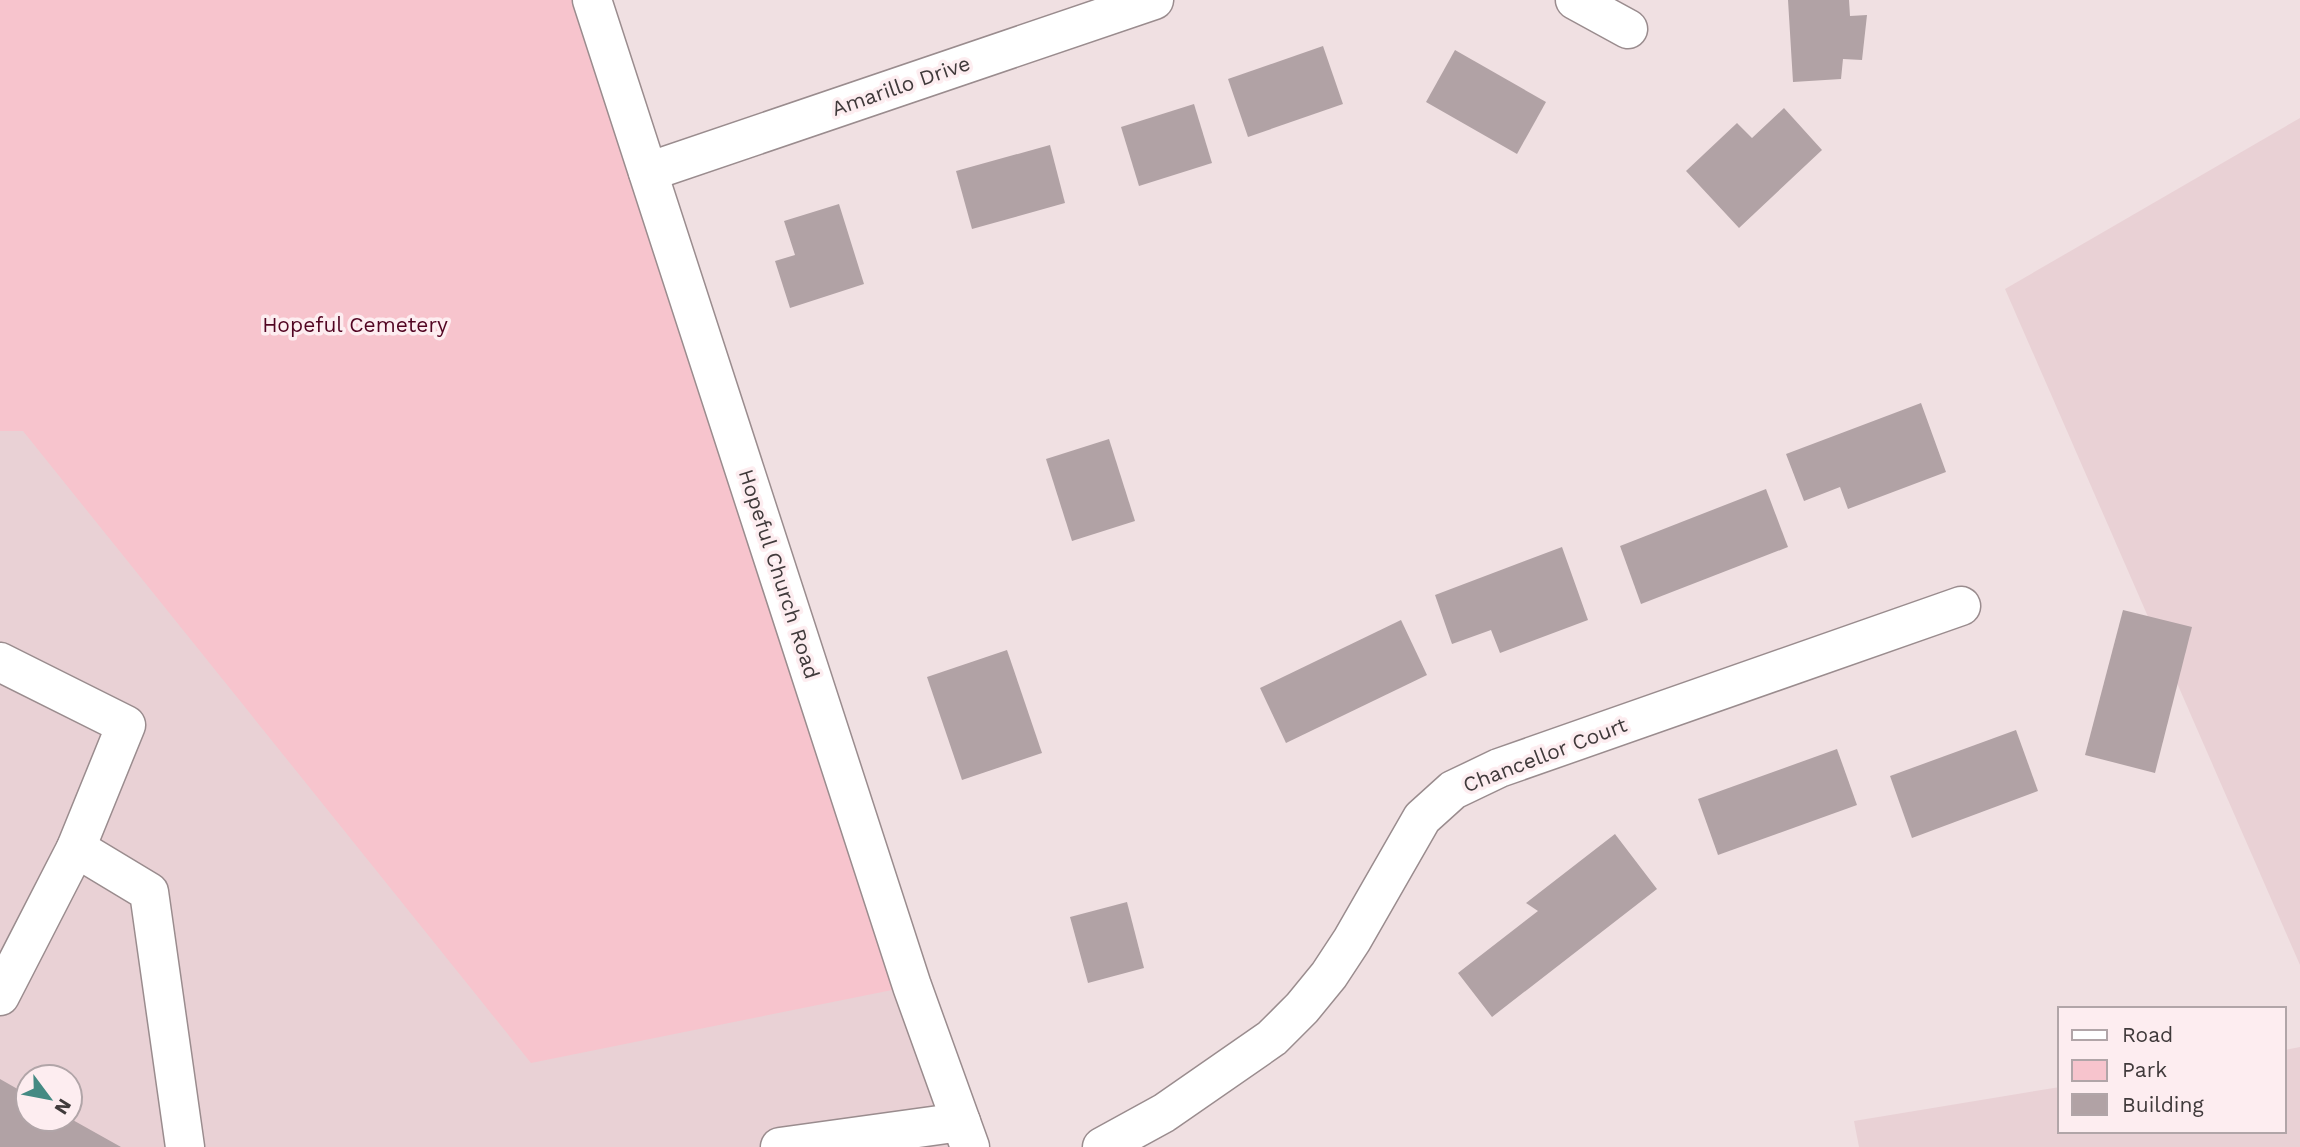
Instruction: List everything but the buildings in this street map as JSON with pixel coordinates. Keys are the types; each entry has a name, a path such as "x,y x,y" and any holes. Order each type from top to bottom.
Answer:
{"street":[{"name":"Hopeful Church Road","path":"592,0 912,986 966,1134"},
{"name":"Amarillo Drive","path":"649,172 1154,0"},
{"path":"1575,0 1628,29"},
{"name":"Chancellor Court","path":"1102,1147 1164,1113 1272,1038 1295,1016 1329,975 1352,940 1422,818 1453,790 1499,768 1961,606"},
{"path":"0,662 125,725 76,848 0,996"},
{"path":"76,848 149,892 185,1147"},
{"path":"780,1147 966,1134"}],"shaded area":[{"path":"2300,118 2300,965 2005,289"},
{"path":"0,431 23,431 912,986 970,1147 0,1147"},
{"path":"2300,1047 2300,1147 1859,1147 1854,1121 2058,1087 2058,1133 2286,1133 2286,1050"}],"green space":[{"name":"Hopeful Cemetery","path":"0,0 592,0 912,986 531,1063 23,431 0,431"}]}
